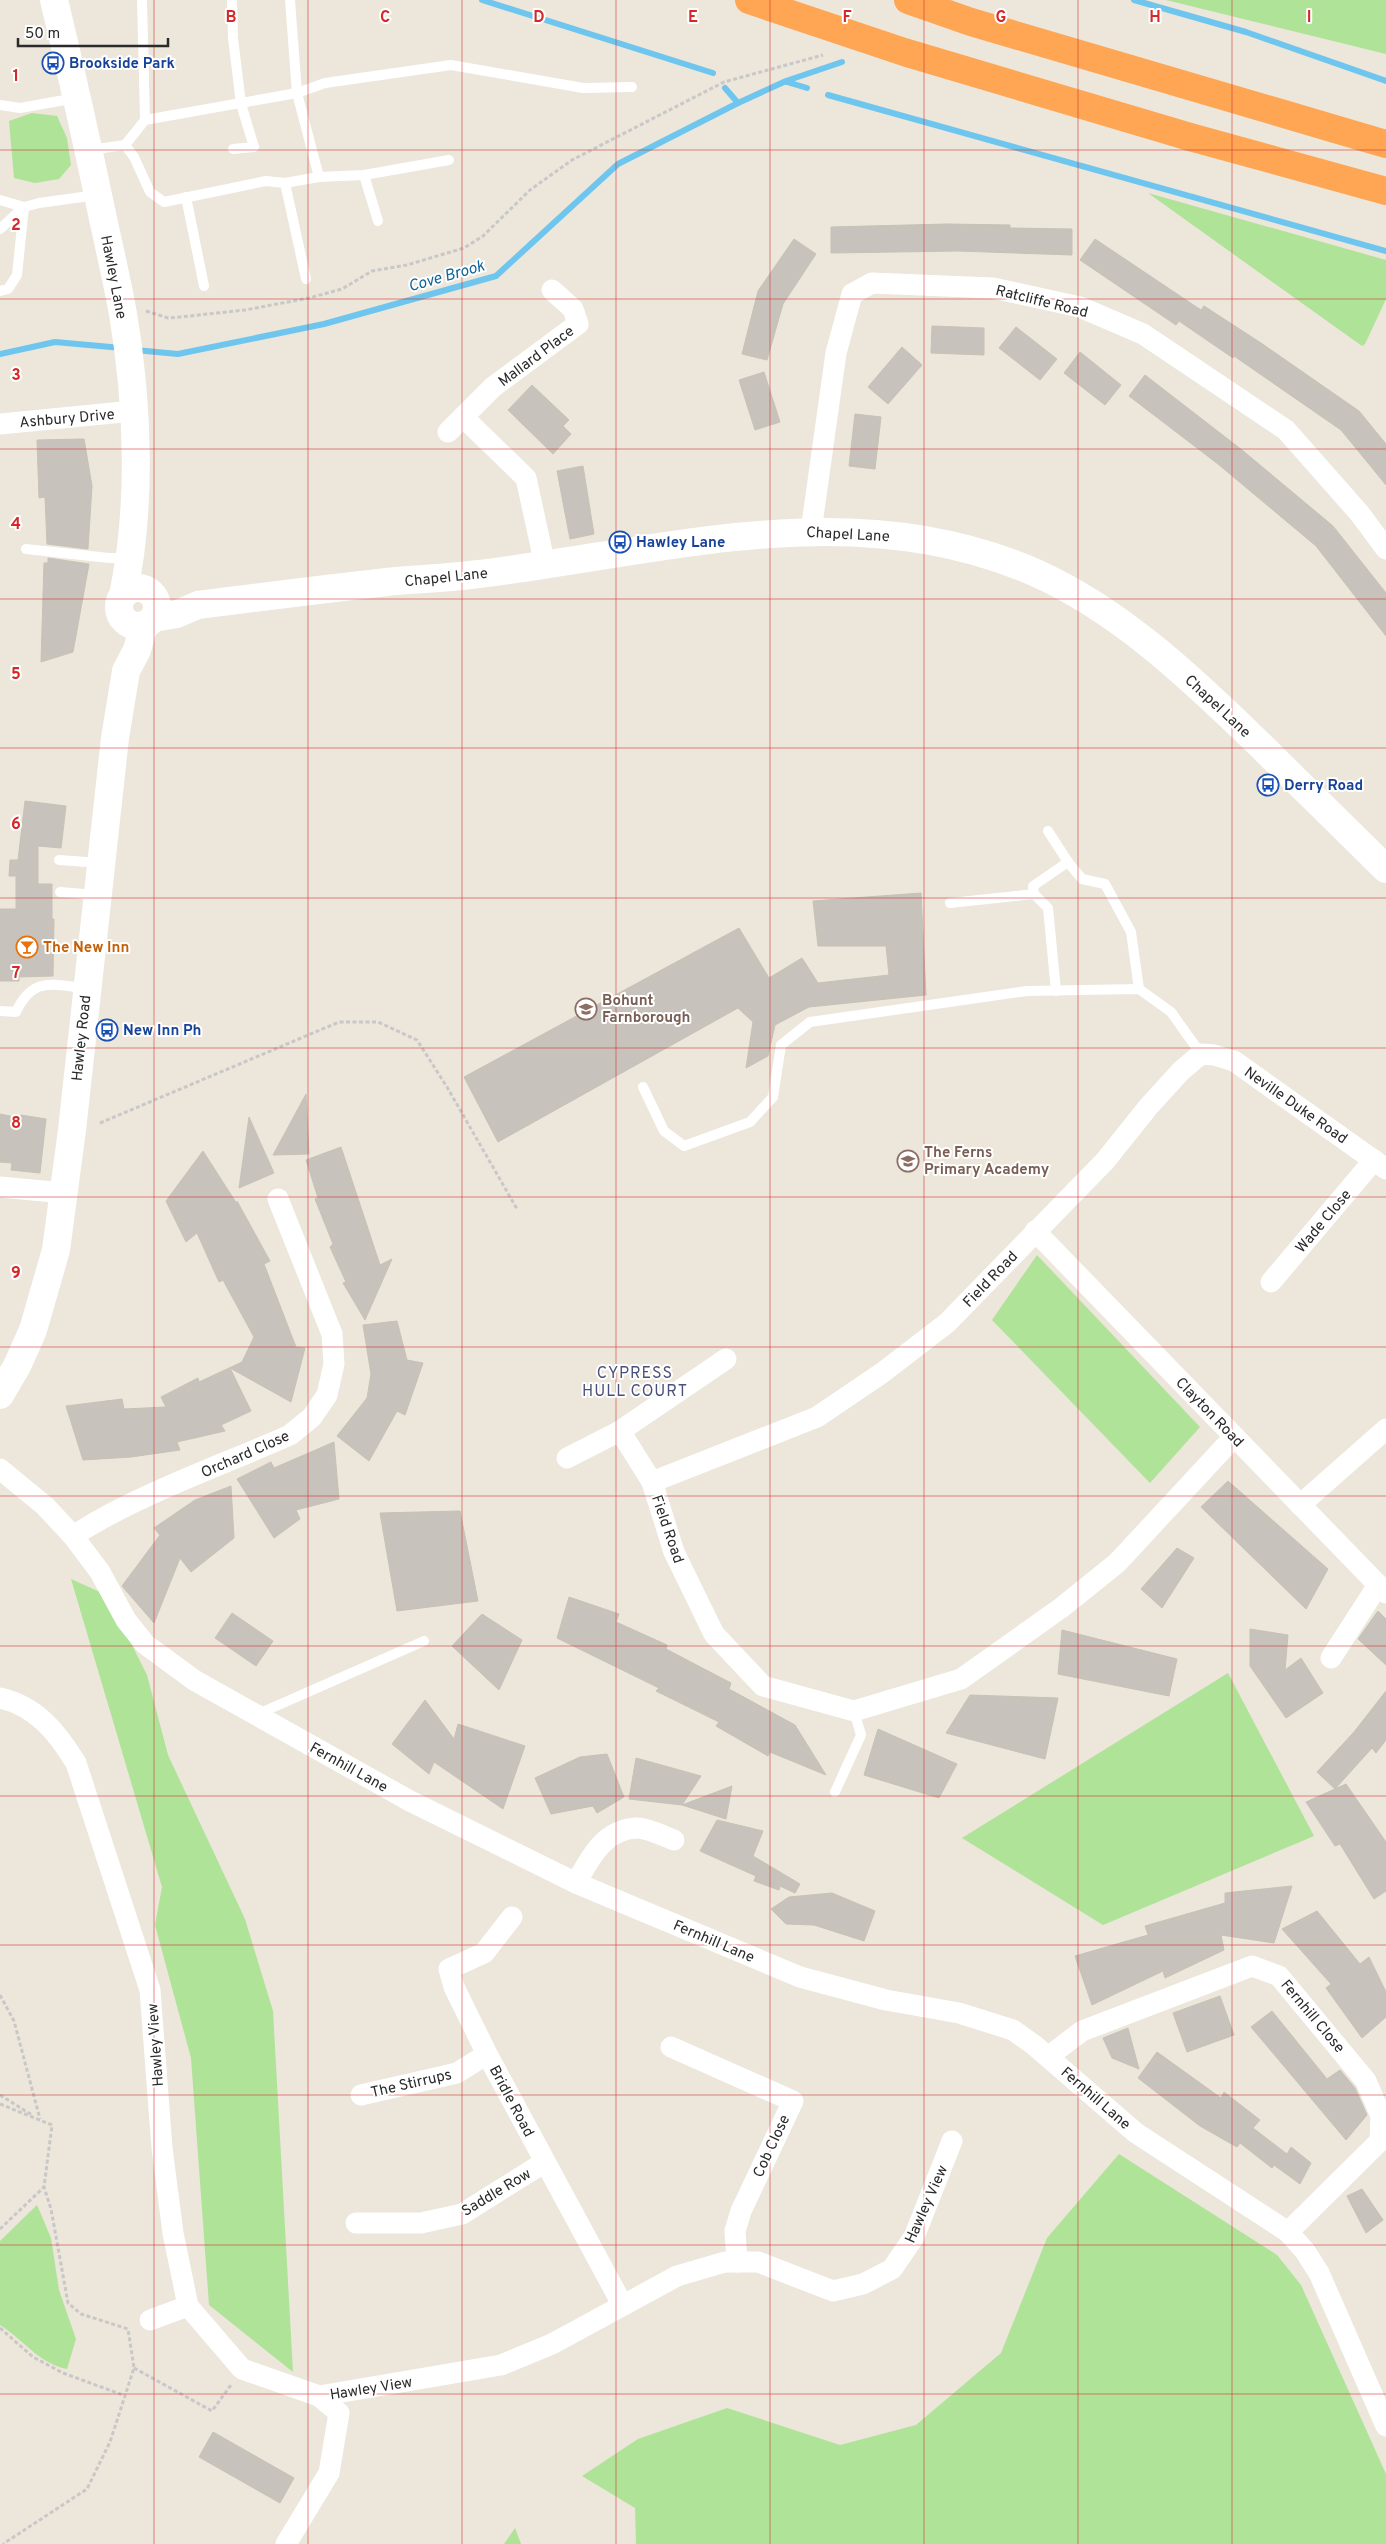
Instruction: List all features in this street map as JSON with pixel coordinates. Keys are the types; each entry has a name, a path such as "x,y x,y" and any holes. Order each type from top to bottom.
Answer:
{"highway":[{"path":"749,0 904,52 1190,138 1386,191"},
{"path":"908,0 972,22 1386,144"}],"main road":[{"name":"Hawley Lane","path":"54,0 98,195 133,312 130,369 135,460 131,558 140,607 124,633 121,648 126,671"},
{"name":"Chapel Lane","path":"140,607 177,614 198,605 387,582 477,574 749,535 811,531 874,533 928,541 985,554 1037,574 1076,595 1161,655 1216,702 1386,869"},
{"name":"Hawley Road","path":"0,1395 17,1366 33,1330 56,1250 115,738 126,671"}],"street":[{"name":"Ratcliffe Road","path":"811,531 836,353 852,294 872,283 915,283 993,288 1080,307 1143,334 1286,430 1360,514 1386,549"},
{"name":"Mallard Place","path":"463,417 483,396 578,324 573,309 552,290"},
{"name":"Ashbury Drive","path":"0,424 133,411"},
{"path":"448,432 463,417 526,478 545,565"},
{"name":"Neville Duke Road","path":"1201,1054 1214,1055 1234,1061 1380,1164"},
{"name":"Field Road","path":"854,1711 763,1686 714,1634 674,1552 652,1482 817,1417 882,1373 947,1323 1105,1161 1180,1071 1201,1054"},
{"name":"Wade Close","path":"1271,1282 1380,1164"},
{"path":"0,1187 64,1193"},
{"name":"Orchard Close","path":"73,1536 98,1520 130,1505 290,1435 312,1417 327,1395 334,1364 332,1334 278,1199"},
{"name":"Clayton Road","path":"1035,1231 1382,1589"},
{"path":"567,1458 620,1430 726,1359"},
{"path":"1300,1505 1386,1429"},
{"path":"620,1430 652,1482"},
{"path":"854,1711 961,1679 1061,1608 1117,1562 1234,1437"},
{"name":"Fernhill Lane","path":"0,1469 45,1506 73,1536 100,1572 126,1620 145,1644 194,1680 410,1801 576,1883 800,1977 886,2000 959,2013 1013,2030 1050,2058 1136,2133 1288,2232 1306,2251 1378,2384 1386,2426"},
{"path":"1331,1658 1382,1589"},
{"name":"Hawley View","path":"0,1698 24,1706 43,1719 62,1740 76,1763 150,1990 163,2157 173,2233 188,2306 242,2369 319,2396 501,2365 552,2344 622,2304 677,2276 725,2262 758,2262 833,2292 863,2284 892,2268 914,2237 952,2142"},
{"path":"576,1883 595,1851 615,1832 638,1828 674,1840"},
{"name":"Bridle Road","path":"512,1917 484,1953 449,1969 454,1987 487,2054 622,2304"},
{"name":"Fernhill Close","path":"1050,2058 1057,2050 1082,2032 1213,1979 1252,1966 1279,1976 1366,2081 1381,2116 1380,2141 1288,2232"},
{"name":"Cob Close","path":"671,2047 793,2101 741,2211 735,2231 737,2262"},
{"name":"The Stirrups","path":"361,2095 457,2073 487,2054"},
{"name":"Saddle Row","path":"356,2223 421,2223 462,2214 545,2162"},
{"path":"150,2320 188,2306"},
{"path":"286,2544 329,2473 339,2414 319,2396"}],"lane":[{"path":"89,150 125,145 145,120 142,0"},
{"path":"232,0 233,38 241,104 254,147 233,149"},
{"path":"290,0 297,93 319,177"},
{"path":"145,120 297,93 325,83 451,65 583,88 632,87"},
{"path":"0,105 20,108 77,98"},
{"path":"125,145 134,157 150,192 164,202 266,181 285,183 319,177 364,175 449,160"},
{"path":"364,175 378,221"},
{"path":"285,183 306,279"},
{"path":"0,200 24,207 98,195"},
{"path":"186,197 204,286"},
{"path":"0,229 24,207"},
{"path":"0,291 8,289 17,274 24,207"},
{"path":"26,549 109,558 131,558"},
{"path":"1048,831 1082,880 1105,884 1131,932 1139,989"},
{"path":"59,860 101,863"},
{"path":"1056,991 1048,908 1034,894 1033,886 1068,862"},
{"path":"60,892 97,896"},
{"path":"950,904 1034,894"},
{"path":"0,1011 16,1012 23,996 42,984 87,988"},
{"path":"644,1087 664,1131 684,1146 750,1122 773,1096 781,1045 810,1022 1027,991 1139,989 1171,1012 1201,1054"},
{"path":"255,1715 424,1641"},
{"path":"835,1792 861,1734 854,1711"}],"path":[{"path":"133,312 168,318 245,310 309,298 342,289 372,271 407,265 464,248 483,236 530,190 572,160 724,82 823,55"},
{"path":"100,1123 338,1022 378,1022 417,1040 447,1087 516,1209"},
{"path":"0,1995 14,2021 41,2120"},
{"path":"0,2095 41,2120"},
{"path":"0,2104 52,2125 44,2187 51,2209 68,2303 81,2314 128,2329 134,2368 123,2395 110,2442 87,2489 3,2544"},
{"path":"0,2229 44,2187"},
{"path":"0,2328 33,2358 63,2373 123,2395"},
{"path":"134,2368 212,2411 242,2369"}],"green space":[{"path":"1166,0 1386,0 1386,54"},
{"path":"32,113 57,116 67,138 71,165 59,179 35,183 14,178 9,121"},
{"path":"1148,193 1386,260 1386,299 1365,344 1362,346"},
{"path":"1037,1255 1200,1427 1150,1483 992,1320"},
{"path":"71,1579 100,1592 125,1631 147,1675 168,1755 245,1919 273,2011 293,2372 209,2305 191,2058 155,1925 162,1887"},
{"path":"1228,1673 1314,1836 1103,1925 962,1838"},
{"path":"1119,2154 1277,2255 1301,2285 1386,2474 1386,2544 636,2544 635,2508 582,2476 638,2439 727,2408 840,2445 916,2425 1001,2353 1047,2238"},
{"path":"37,2205 51,2238 59,2290 76,2339 67,2369 48,2362 0,2325 0,2241"},
{"path":"515,2528 521,2544 504,2544"}],"building":[{"path":"947,224 1010,225 1010,228 1072,229 1072,255 958,251 831,253 831,227"},
{"path":"794,239 816,254 783,304 767,360 742,354 758,291"},
{"path":"1095,239 1201,310 1204,306 1261,343 1359,411 1386,444 1386,485 1341,430 1234,356 1233,358 1179,321 1176,325 1080,260"},
{"path":"932,326 984,328 984,355 931,353"},
{"path":"1016,327 1057,359 1040,380 999,348"},
{"path":"902,347 922,365 888,404 868,387"},
{"path":"1080,352 1121,385 1105,405 1064,373"},
{"path":"764,372 780,422 755,430 739,380"},
{"path":"1145,375 1242,450 1333,526 1386,593 1386,636 1316,546 1218,464 1129,396"},
{"path":"532,385 569,420 563,426 571,434 553,454 508,410"},
{"path":"855,414 881,417 875,469 849,466"},
{"path":"84,439 92,486 88,549 47,544 45,497 39,498 37,440"},
{"path":"583,466 594,534 570,539 557,471"},
{"path":"48,558 89,564 73,652 41,662 44,563 48,563"},
{"path":"25,801 66,806 61,848 38,846 38,884 52,884 52,919 54,919 53,976 19,977 19,981 0,981 0,909 16,909 16,876 9,876 10,860 18,860"},
{"path":"921,893 926,995 809,1007 775,1025 768,1056 746,1068 753,1022 738,1008 498,1142 464,1077 739,928 769,978 802,958 818,983 889,975 886,946 818,946 813,901"},
{"path":"306,1094 309,1154 273,1155"},
{"path":"0,1114 20,1118 21,1115 46,1119 40,1173 11,1170 12,1163 0,1162"},
{"path":"249,1117 274,1173 239,1188"},
{"path":"341,1147 380,1265 392,1259 365,1320 343,1283 346,1282 330,1247 333,1244 315,1199 318,1198 306,1160"},
{"path":"203,1151 237,1204 237,1201 270,1261 264,1264 296,1347 305,1348 291,1402 230,1368 251,1411 221,1425 225,1431 177,1442 180,1450 131,1457 83,1460 66,1406 122,1399 124,1409 166,1407 161,1397 198,1378 199,1382 242,1362 254,1337 223,1280 219,1282 197,1233 186,1242 166,1201"},
{"path":"397,1321 407,1360 423,1363 405,1415 397,1411 369,1461 337,1436 367,1398 371,1374 363,1325"},
{"path":"334,1442 339,1499 296,1510 300,1519 274,1538 237,1479 271,1462 274,1468"},
{"path":"1228,1481 1328,1569 1306,1609 1201,1507"},
{"path":"231,1486 234,1538 191,1572 180,1558 154,1623 122,1586 160,1535 154,1528 195,1500"},
{"path":"460,1511 478,1601 397,1611 380,1513"},
{"path":"1177,1548 1194,1558 1162,1608 1141,1589"},
{"path":"569,1597 619,1614 616,1622 667,1645 666,1649 731,1683 729,1689 795,1725 826,1775 770,1752 768,1756 716,1726 719,1722 656,1691 659,1688 557,1638"},
{"path":"1378,1611 1386,1619 1386,1665 1358,1639"},
{"path":"232,1613 273,1641 256,1666 215,1638"},
{"path":"482,1614 522,1640 499,1690 452,1646"},
{"path":"1250,1629 1288,1635 1285,1670 1301,1658 1323,1693 1286,1718 1250,1666"},
{"path":"1062,1630 1177,1659 1169,1696 1058,1674"},
{"path":"1386,1691 1386,1740 1376,1753 1372,1748 1335,1789 1317,1772 1354,1732"},
{"path":"970,1695 1058,1698 1045,1759 946,1733"},
{"path":"425,1700 454,1739 458,1724 525,1746 503,1809 434,1762 429,1774 392,1744"},
{"path":"878,1729 957,1764 939,1798 864,1775"},
{"path":"607,1754 624,1797 597,1813 593,1806 551,1814 535,1778 580,1757"},
{"path":"636,1758 701,1776 682,1805 629,1799"},
{"path":"1346,1784 1386,1842 1386,1891 1374,1899 1340,1844 1335,1846 1306,1802"},
{"path":"732,1786 726,1819 682,1805"},
{"path":"717,1820 763,1831 753,1856 800,1884 795,1893 780,1886 779,1890 754,1881 756,1876 700,1851"},
{"path":"1292,1886 1274,1943 1221,1935 1224,1950 1165,1978 1163,1971 1092,2005 1075,1956 1148,1935 1145,1926 1225,1903 1225,1893"},
{"path":"832,1893 875,1911 864,1941 814,1925 786,1924 771,1909 789,1897"},
{"path":"1317,1911 1360,1964 1369,1957 1386,1992 1386,2017 1362,2038 1326,1988 1331,1984 1282,1929"},
{"path":"1220,1996 1234,2035 1187,2052 1173,2013"},
{"path":"1272,2011 1327,2079 1340,2070 1355,2088 1367,2115 1346,2140 1251,2027"},
{"path":"1128,2028 1139,2069 1112,2058 1103,2038"},
{"path":"1157,2052 1221,2098 1224,2092 1260,2120 1253,2128 1287,2154 1291,2147 1311,2163 1300,2184 1274,2165 1272,2168 1240,2143 1237,2147 1200,2126 1138,2078"},
{"path":"1362,2189 1383,2220 1366,2233 1347,2196"},
{"path":"213,2432 294,2478 280,2503 199,2457"}],"waterway":[{"path":"482,0 713,73"},
{"path":"1134,0 1246,32 1386,81"},
{"name":"Cove Brook","path":"135,350 178,354 324,324 496,276 618,164 738,103 786,81 842,62"},
{"path":"787,82 807,88"},
{"path":"725,88 738,103"},
{"path":"828,95 1386,251"},
{"name":"Cove Brook","path":"0,354 55,342 122,348"}],"place":[{"name":"Brookside Park","path":"53,63"},
{"name":"Hawley Lane","path":"620,542"},
{"name":"Derry Road","path":"1268,785"},
{"name":"The New Inn","path":"27,947"},
{"name":"Bohunt Farnborough","path":"586,1009"},
{"name":"New Inn Ph","path":"107,1030"},
{"name":"The Ferns Primary Academy","path":"908,1161"}],"district":[{"name":"CYPRESS HULL COURT","path":"635,1381"}]}
